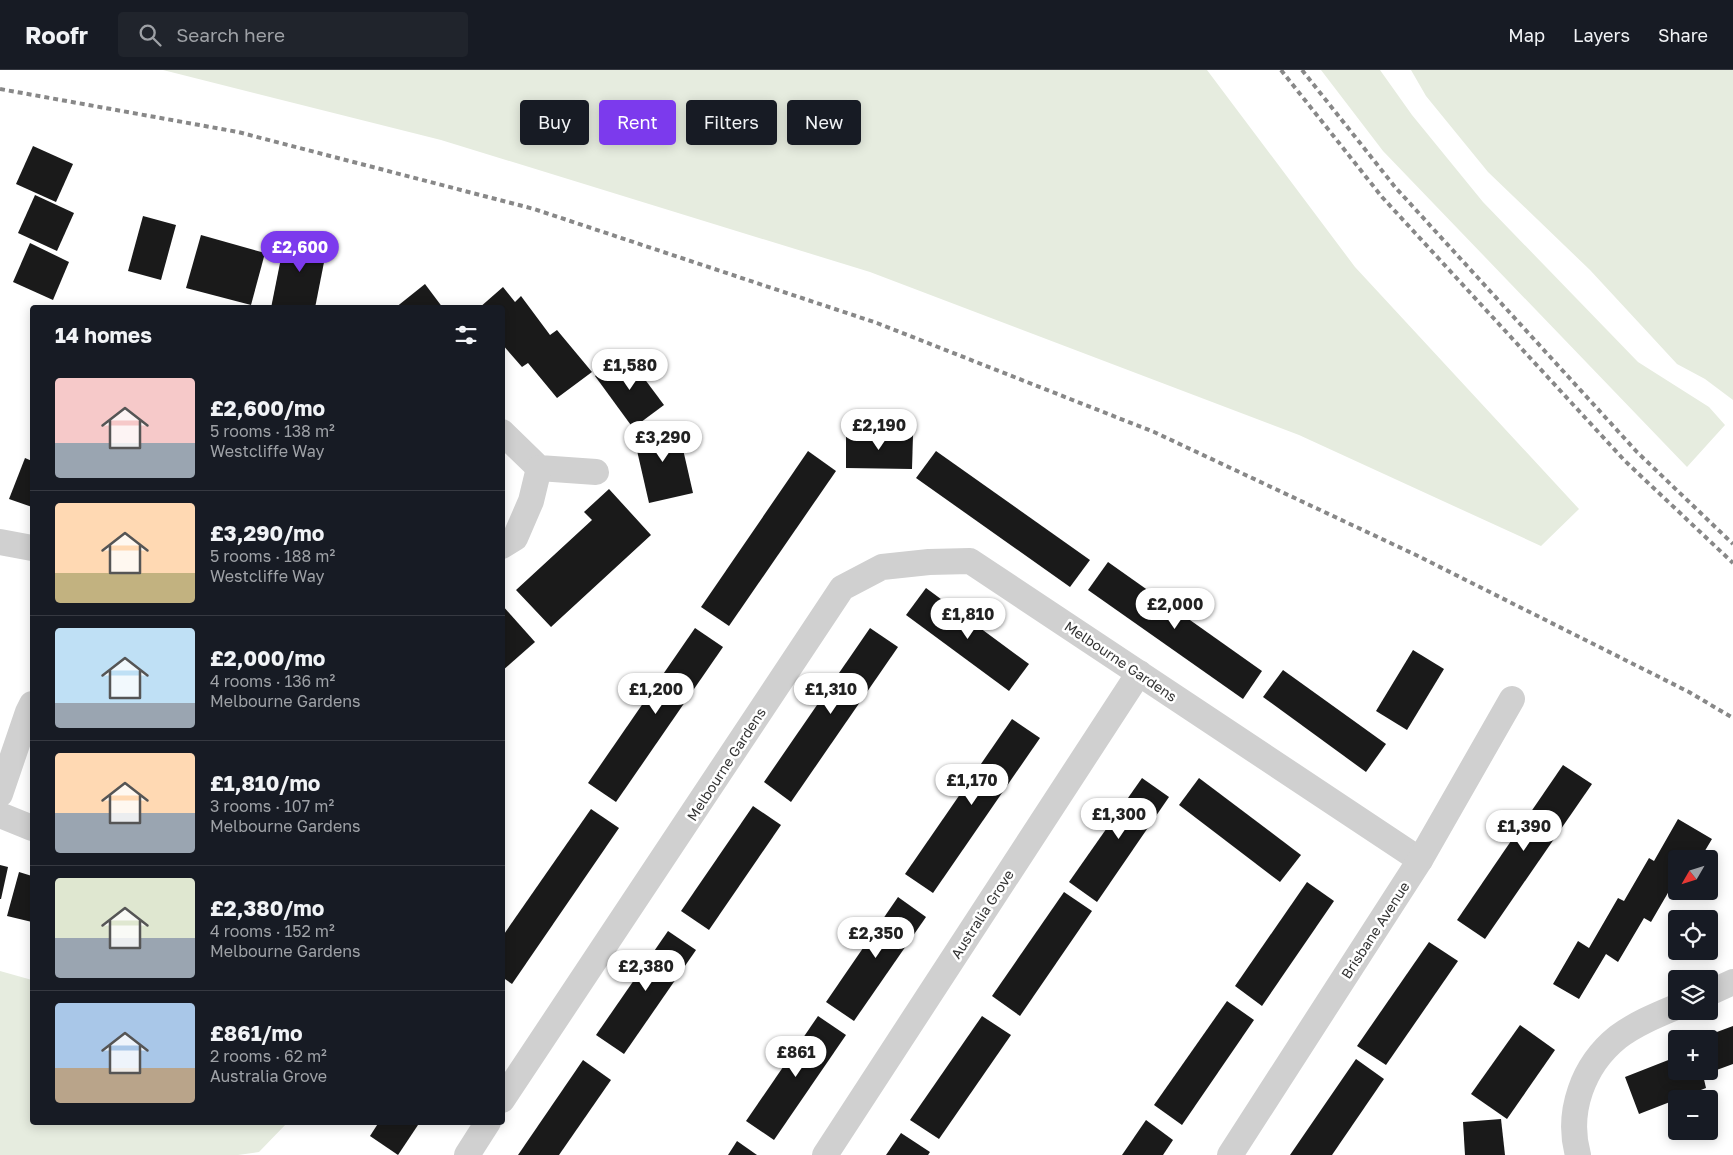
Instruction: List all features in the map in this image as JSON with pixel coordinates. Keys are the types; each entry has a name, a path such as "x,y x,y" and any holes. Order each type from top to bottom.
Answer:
{"street":[{"path":"505,435 539,468 596,472"},
{"path":"505,544 515,538 531,501 539,468"},
{"path":"0,542 30,548"},
{"name":"Melbourne Gardens","path":"505,1095 842,588 882,567 929,562 970,561 1420,860"},
{"name":"Australia Grove","path":"825,1155 1138,673"},
{"name":"Brisbane Avenue","path":"1230,1155 1420,860 1512,699"},
{"path":"0,794 30,708"},
{"path":"0,815 30,827"},
{"path":"1718,988 1733,982"},
{"path":"1578,1155 1574,1118 1581,1086 1595,1061 1618,1037 1654,1016 1668,1010"},
{"path":"467,1155 486,1125"}],"shaded area":[{"path":"163,70 1207,70 1355,267 1579,509 1541,546 1299,435 870,272 441,140"},
{"path":"1321,70 1380,70 1412,115 1483,202 1638,362 1709,407 1725,425 1687,467 1383,151"},
{"path":"1411,70 1733,70 1733,400 1705,379 1677,364 1590,270 1488,172 1426,96"},
{"path":"0,971 30,979 30,1125 285,1125 259,1152 238,1155 0,1155"}],"building":[{"path":"33,146 73,164 56,202 16,184"},
{"path":"35,195 74,213 57,251 18,233"},
{"path":"143,216 176,225 161,280 128,271"},
{"path":"286,233 328,242 316,305 272,305"},
{"path":"201,235 265,253 251,305 186,288"},
{"path":"30,243 69,262 53,300 13,282"},
{"path":"425,284 441,305 399,305"},
{"path":"503,287 515,302 521,296 550,335 557,330 592,372 557,398 528,363 522,367 505,347 505,305 482,305"},
{"path":"626,354 664,405 633,428 595,376"},
{"path":"677,423 693,493 649,503 633,433"},
{"path":"846,434 913,435 912,469 846,468"},
{"path":"808,451 836,471 729,626 701,607"},
{"path":"936,451 1090,560 1070,587 916,478"},
{"path":"25,458 30,460 30,506 9,499"},
{"path":"609,489 651,535 551,627 516,590 592,520 584,512"},
{"path":"1108,562 1262,671 1243,699 1088,590"},
{"path":"926,588 1029,664 1009,691 906,615"},
{"path":"505,608 535,642 505,668"},
{"path":"695,628 723,647 616,802 588,783"},
{"path":"870,628 898,647 791,802 764,782"},
{"path":"1413,650 1444,669 1407,730 1376,711"},
{"path":"1283,670 1386,744 1366,772 1263,697"},
{"path":"1012,719 1040,738 933,893 905,874"},
{"path":"1563,765 1592,784 1485,939 1457,920"},
{"path":"1142,778 1169,797 1097,902 1069,882"},
{"path":"1199,778 1301,855 1280,882 1179,805"},
{"path":"753,806 781,825 709,930 681,911"},
{"path":"591,809 619,828 512,984 505,979 505,933"},
{"path":"1678,819 1712,839 1705,850 1668,850 1668,893 1651,922 1644,918 1618,962 1606,954 1579,999 1553,984 1578,941 1589,948 1618,898 1624,901 1649,858 1654,861"},
{"path":"0,865 8,867 1,899 0,899"},
{"path":"19,872 30,875 30,922 7,916"},
{"path":"1307,882 1334,901 1262,1006 1235,986"},
{"path":"1064,892 1092,911 1020,1016 992,996"},
{"path":"898,897 926,917 854,1021 826,1002"},
{"path":"668,931 696,950 624,1054 596,1035"},
{"path":"1429,942 1458,961 1386,1065 1357,1046"},
{"path":"1227,1001 1254,1020 1182,1125 1154,1105"},
{"path":"818,1016 846,1035 774,1140 746,1121"},
{"path":"982,1016 1011,1035 939,1139 910,1120"},
{"path":"1520,1025 1555,1050 1507,1119 1471,1094"},
{"path":"1733,1026 1733,1064 1718,1070 1718,1032"},
{"path":"1356,1059 1384,1079 1332,1155 1290,1155"},
{"path":"583,1060 611,1080 559,1155 518,1155"},
{"path":"1668,1060 1668,1080 1704,1080 1706,1088 1701,1090 1668,1090 1668,1103 1639,1114 1625,1077"},
{"path":"1501,1119 1505,1155 1465,1155 1463,1122"},
{"path":"1146,1120 1173,1140 1163,1155 1122,1155"},
{"path":"377,1125 418,1125 398,1155 370,1136"},
{"path":"901,1133 930,1152 928,1155 886,1155"},
{"path":"737,1141 757,1155 728,1155"}],"railway":[{"path":"1281,70 1382,197 1625,461 1733,563"},
{"path":"1302,70 1395,187 1637,452 1733,544"},
{"path":"0,89 238,132 534,209 877,323 1154,432 1416,555 1689,692 1733,718"}]}
